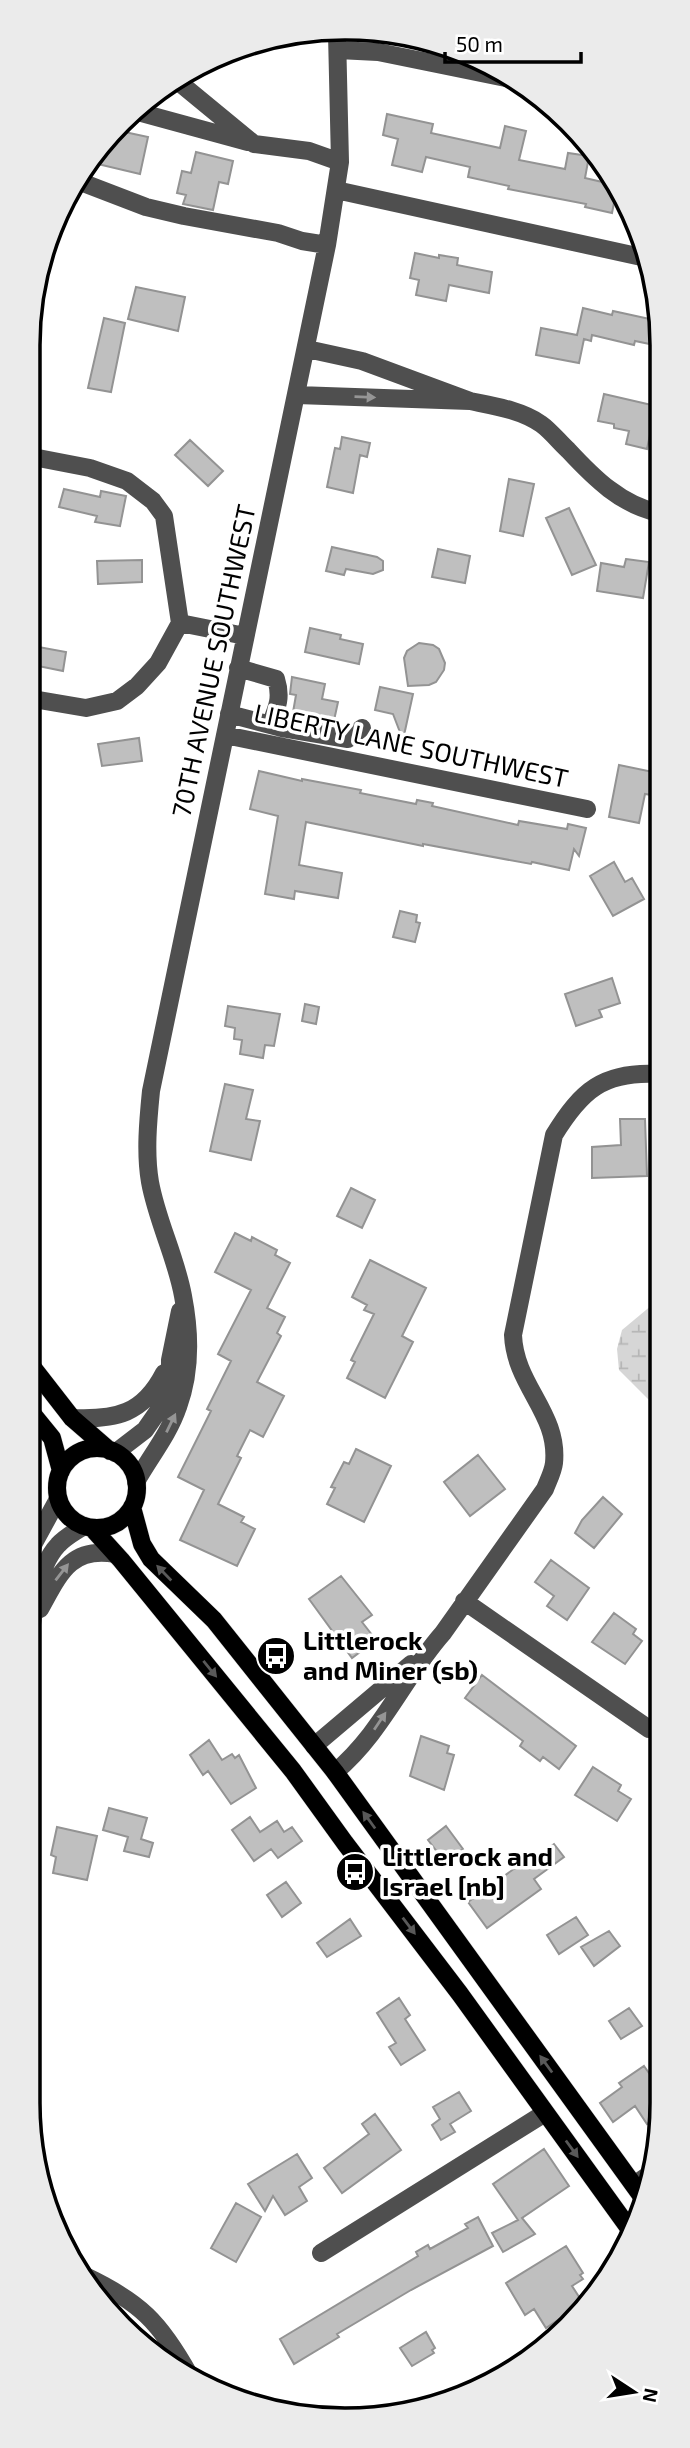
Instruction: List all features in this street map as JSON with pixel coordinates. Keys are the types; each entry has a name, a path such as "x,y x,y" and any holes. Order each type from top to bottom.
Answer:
{"main road":[{"path":"40,1377 72,1418 125,1460 136,1482 132,1507 125,1516 104,1528 88,1527"},
{"path":"40,1423 52,1438 61,1471"},
{"path":"113,1452 96,1448 82,1451 69,1459 61,1471 57,1485 58,1499 68,1516 88,1527 115,1553 293,1771 460,1994 625,2223"},
{"path":"132,1507 142,1544 151,1559 214,1620 335,1772 637,2190"}],"street":[{"path":"338,42 482,73"},
{"name":"70TH AVENUE SOUTHWEST","path":"136,1482 169,1428 178,1406 186,1375 188,1344 183,1294 150,1182 147,1127 151,1091 327,245 340,162 338,42"},
{"path":"184,87 254,144"},
{"path":"146,114 254,144 309,152 340,162"},
{"path":"87,184 159,210 327,245"},
{"path":"336,190 636,256"},
{"path":"307,349 362,361 470,401 523,414 543,425 590,474 613,493 650,511"},
{"path":"297,394 470,401"},
{"path":"40,458 90,468 127,481 153,501 164,516 180,623 158,663 117,701 86,708 40,700"},
{"path":"180,623 245,636"},
{"path":"238,668 276,680 281,692 270,725"},
{"path":"229,715 348,739 362,728"},
{"name":"LIBERTY LANE SOUTHWEST","path":"225,735 587,809"},
{"path":"335,1772 370,1736 545,1489 554,1465 554,1443 547,1416 517,1364 513,1335 554,1135 570,1110 589,1089 632,1074 650,1074"},
{"name":"70TH AVENUE SOUTHWEST","path":"113,1452 133,1441 154,1419 170,1384 170,1360 183,1294"},
{"path":"72,1418 96,1419 131,1410 154,1392 170,1360"},
{"path":"40,1532 58,1499"},
{"path":"40,1586 45,1565 58,1544 69,1534 88,1527"},
{"path":"40,1608 66,1566 92,1552 115,1553"},
{"path":"464,1601 649,1729"},
{"path":"314,1746 430,1648"},
{"path":"321,2253 545,2113"},
{"path":"100,2284 141,2308 160,2327 180,2358"}],"green space":[{"path":"650,1307 650,1401 619,1370 617,1349 622,1330"}],"building":[{"path":"387,114 433,124 431,133 500,148 505,126 526,131 519,160 565,169 568,153 584,155 588,161 585,178 602,182 614,203 612,213 585,207 586,204 508,189 509,186 468,177 470,167 426,157 422,172 392,165 398,139 383,135"},
{"path":"127,133 148,137 140,174 99,164"},
{"path":"196,152 233,161 228,184 219,182 213,210 183,204 186,195 177,193 182,171 191,173"},
{"path":"415,253 439,258 439,255 458,258 457,265 492,272 489,293 449,285 446,301 416,295 419,280 410,278"},
{"path":"136,287 185,297 178,331 128,319"},
{"path":"583,308 612,315 613,311 648,319 650,344 635,341 634,345 592,335 591,341 584,339 579,363 536,355 541,328 577,335"},
{"path":"104,318 125,323 111,392 88,388"},
{"path":"604,394 650,405 647,449 626,444 629,431 598,421"},
{"path":"342,437 370,443 367,457 360,455 353,493 327,487 335,448 340,449"},
{"path":"190,440 223,471 208,486 175,455"},
{"path":"509,479 534,484 523,536 500,531"},
{"path":"64,489 100,497 101,491 126,496 120,526 95,522 97,516 59,507"},
{"path":"569,508 596,565 572,575 546,518"},
{"path":"332,547 377,557 383,561 383,570 373,574 346,569 344,575 326,571"},
{"path":"438,549 470,556 465,583 432,577"},
{"path":"626,559 649,562 643,598 597,591 601,563 624,567"},
{"path":"142,560 142,582 98,584 97,561"},
{"path":"310,628 341,635 340,639 363,644 359,664 305,652"},
{"path":"419,643 433,645 439,649 445,663 444,670 436,682 408,686 404,658 407,651"},
{"path":"40,647 66,652 63,671 40,666"},
{"path":"292,677 325,684 322,699 338,702 333,725 292,718 296,695 290,694"},
{"path":"380,687 413,694 403,740 393,714 375,710"},
{"path":"139,738 142,761 102,766 98,744"},
{"path":"619,765 650,771 650,795 645,794 639,823 609,817"},
{"path":"259,771 361,790 360,793 416,804 417,800 433,803 432,806 518,825 519,821 567,829 568,824 586,828 579,856 574,849 569,870 423,846 306,822 299,865 342,873 338,898 295,891 294,899 265,894 278,816 250,809"},
{"path":"614,862 625,882 632,878 644,899 613,916 590,876"},
{"path":"400,911 417,915 416,922 420,923 415,942 393,937"},
{"path":"612,978 620,1003 599,1010 602,1017 576,1026 565,994"},
{"path":"305,1004 319,1007 316,1024 302,1021"},
{"path":"228,1006 280,1014 274,1046 265,1045 263,1058 240,1054 242,1040 234,1039 235,1028 225,1026"},
{"path":"225,1084 253,1090 246,1119 260,1121 251,1160 210,1151"},
{"path":"620,1119 645,1119 647,1176 592,1178 592,1147 621,1145"},
{"path":"351,1188 375,1200 362,1228 337,1216"},
{"path":"235,1233 251,1241 252,1237 277,1250 275,1255 290,1263 267,1308 285,1317 277,1333 281,1336 257,1382 284,1396 263,1437 250,1430 237,1456 241,1458 218,1504 244,1517 241,1522 255,1529 237,1566 180,1540 204,1490 178,1477 211,1411 207,1409 231,1361 218,1354 251,1290 215,1272"},
{"path":"370,1260 426,1288 402,1336 413,1342 385,1398 347,1378 355,1362 351,1360 374,1314 364,1310 367,1305 352,1297"},
{"path":"356,1449 391,1466 364,1522 327,1504 335,1488 331,1487 344,1462 349,1464"},
{"path":"478,1455 505,1489 470,1516 444,1482"},
{"path":"603,1497 622,1514 594,1548 575,1533 582,1520"},
{"path":"551,1560 589,1588 567,1620 547,1606 554,1596 535,1582"},
{"path":"341,1576 372,1615 362,1622 376,1640 352,1658 309,1599"},
{"path":"614,1613 636,1629 633,1634 642,1641 625,1664 592,1642"},
{"path":"482,1675 576,1746 559,1769 543,1757 540,1761 520,1746 523,1741 465,1698"},
{"path":"421,1736 449,1746 447,1753 454,1755 444,1790 410,1776"},
{"path":"209,1740 222,1760 232,1754 235,1758 239,1755 256,1788 231,1804 208,1771 203,1775 190,1755"},
{"path":"593,1767 621,1785 618,1791 631,1799 617,1821 575,1795"},
{"path":"109,1808 147,1818 141,1839 153,1843 149,1857 124,1851 128,1837 103,1830"},
{"path":"250,1817 260,1832 277,1821 284,1832 292,1827 302,1841 278,1858 271,1849 254,1861 232,1830"},
{"path":"446,1826 463,1849 445,1862 428,1840"},
{"path":"57,1827 97,1836 87,1880 53,1873 56,1857 51,1855"},
{"path":"554,1844 564,1857 534,1879 541,1889 487,1928 468,1902 522,1863 524,1865"},
{"path":"286,1882 301,1903 282,1917 267,1895"},
{"path":"576,1917 588,1935 559,1954 547,1935"},
{"path":"350,1919 361,1936 327,1957 317,1943"},
{"path":"609,1931 620,1946 594,1966 581,1947"},
{"path":"399,1998 410,2015 405,2019 425,2050 401,2065 389,2047 396,2043 377,2013"},
{"path":"629,2008 642,2026 621,2039 609,2021"},
{"path":"644,2066 650,2074 649,2123 647,2124 635,2106 613,2122 600,2103 622,2087 619,2083"},
{"path":"459,2092 471,2111 450,2124 455,2132 441,2140 432,2125 440,2119 433,2107"},
{"path":"375,2114 401,2150 342,2193 324,2168 369,2134 362,2124"},
{"path":"544,2149 569,2186 522,2218 535,2234 503,2252 492,2233 518,2220 493,2184"},
{"path":"297,2154 312,2178 299,2187 307,2201 285,2215 273,2196 265,2211 248,2184"},
{"path":"236,2203 261,2217 236,2262 211,2248"},
{"path":"478,2217 493,2246 411,2290 337,2334 339,2337 294,2364 280,2339 418,2256 416,2252 428,2245 430,2249 468,2228 465,2224"},
{"path":"566,2246 583,2273 580,2275 583,2279 572,2286 580,2298 558,2320 546,2328 534,2309 525,2315 506,2283"},
{"path":"426,2332 435,2348 432,2350 434,2353 412,2366 400,2348"}],"place":[{"name":"Littlerock and Miner (sb)","path":"276,1656"},
{"name":"Littlerock and Israel [nb]","path":"355,1872"}]}
